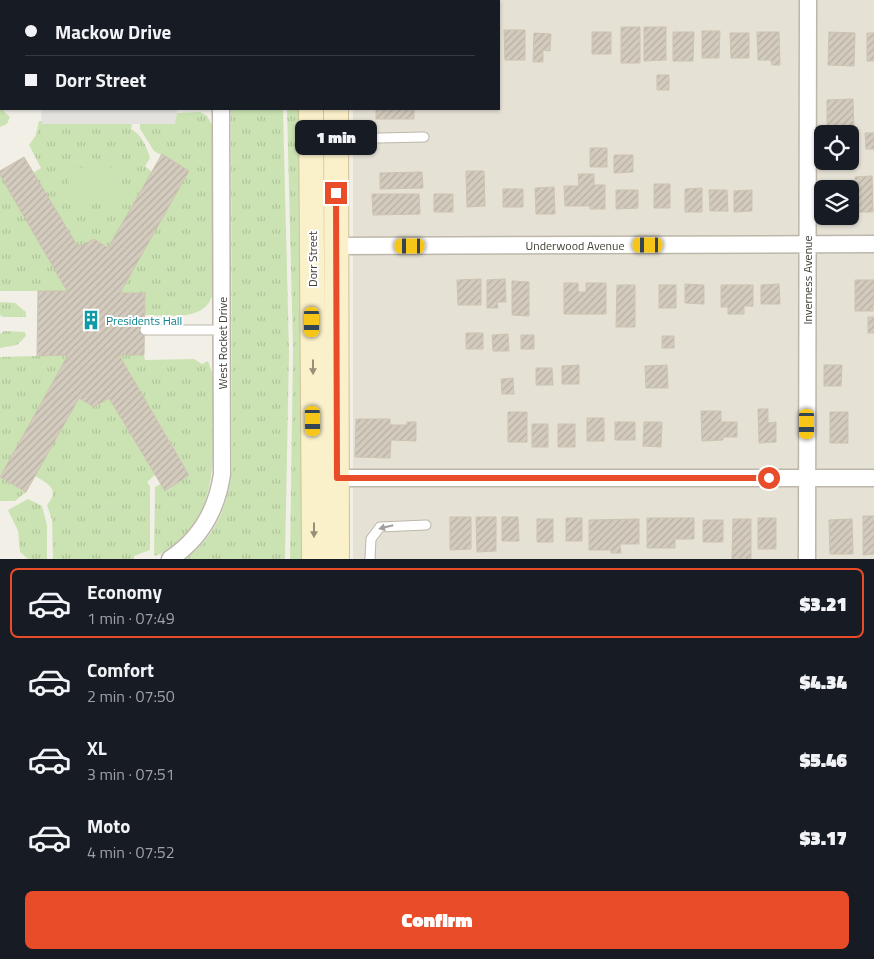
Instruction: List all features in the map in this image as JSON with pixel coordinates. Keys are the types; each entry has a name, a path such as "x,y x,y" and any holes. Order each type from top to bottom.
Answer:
{"main road":[{"name":"Dorr Street","path":"311,110 314,559"},
{"name":"Dorr Street","path":"336,110 337,559"},
{"path":"311,184 321,271 321,331 327,336 336,336"}],"street":[{"name":"Inverness Avenue","path":"807,559 808,0"},
{"name":"West Rocket Drive","path":"170,559 197,535 214,507 220,490 222,455 221,110"},
{"name":"Underwood Avenue","path":"336,246 874,244"},
{"path":"337,478 874,478"}],"lane":[{"path":"336,139 424,137"},
{"path":"145,330 222,330"},
{"path":"370,559 371,539 380,528 426,525"}],"shaded area":[{"path":"500,0 874,0 874,559 353,559 353,110 500,110"},
{"path":"41,110 177,110 175,124 42,124"}],"green space":[{"path":"0,110 2,110 10,117 7,124 0,127"},
{"path":"231,110 283,110 289,352 285,559 186,559 205,541 218,520 227,496 232,470"},
{"path":"287,110 301,110 302,559 290,559 293,349"},
{"path":"200,112 207,116 212,125 212,296 208,304 201,310 193,313 174,316 145,315 145,293 120,293 189,171 154,151 140,129 140,124 174,124 177,113"},
{"path":"39,121 42,121 42,124 132,124 131,129 143,141 150,158 145,166 152,172 108,248 94,239 78,247 33,173 41,168 29,145 36,135"},
{"path":"119,167 119,196 69,196 69,168"},
{"path":"0,175 67,291 0,291"},
{"path":"0,302 15,303 26,312 26,317 3,317 0,315"},
{"path":"4,331 25,332 26,336 17,345 0,348 0,334"},
{"path":"68,355 0,477 0,357"},
{"path":"119,355 144,355 145,360 194,359 202,364 208,361 212,372 213,457 205,501 191,528 161,554 154,556 155,487 161,484 166,491 189,474"},
{"path":"79,398 94,407 109,398 155,475 147,482 150,486 150,550 134,556 134,559 53,559 52,520 47,505 51,500 53,491 45,482 35,476"},
{"path":"0,477 26,492 15,501 0,501"},
{"path":"28,499 42,506 47,525 47,559 28,559 20,552 18,531 8,510"}],"building":[{"path":"621,27 640,27 640,63 621,63"},
{"path":"644,27 666,27 666,60 644,61"},
{"path":"504,30 525,30 525,60 505,60"},
{"path":"702,31 720,31 719,58 702,58"},
{"path":"592,32 611,32 611,54 592,54"},
{"path":"673,32 694,32 693,61 673,61"},
{"path":"757,32 779,32 780,65 772,65 771,60 758,60"},
{"path":"829,32 855,33 854,66 828,65"},
{"path":"534,33 551,34 550,51 543,50 543,62 533,62"},
{"path":"730,33 749,33 749,58 731,58"},
{"path":"867,33 874,33 874,61 867,61"},
{"path":"657,75 669,75 669,90 657,90"},
{"path":"853,99 854,125 827,125 827,100"},
{"path":"376,110 414,110 414,119 376,119"},
{"path":"865,133 874,133 874,149 866,149"},
{"path":"590,148 607,148 607,167 590,167"},
{"name":"Presidents Hall","path":"162,154 189,171 120,293 145,293 144,355 119,355 189,475 165,491 109,398 94,407 79,398 26,492 0,477 68,355 37,356 38,291 67,291 0,175 0,171 24,157 78,247 94,239 108,248"},
{"path":"614,155 633,155 633,172 614,173"},
{"path":"466,171 484,171 485,206 467,207"},
{"path":"422,172 423,188 380,189 380,173"},
{"path":"578,174 594,174 594,185 605,185 605,209 590,209 590,206 565,206 564,186 579,186"},
{"path":"872,176 873,212 859,212 859,180 855,180 855,177"},
{"path":"654,184 670,184 670,208 654,208"},
{"path":"554,187 555,214 536,214 535,188"},
{"path":"702,188 702,212 685,212 685,189"},
{"path":"503,189 523,189 523,207 503,207"},
{"path":"616,190 638,190 638,208 616,209"},
{"path":"709,190 727,190 728,211 710,211"},
{"path":"752,190 752,211 734,212 734,191"},
{"path":"372,194 419,194 420,214 373,215"},
{"path":"434,194 453,194 453,212 434,212"},
{"path":"481,279 481,305 458,305 457,280"},
{"path":"505,279 506,302 497,302 498,308 487,308 487,280"},
{"path":"855,280 874,280 873,311 855,311"},
{"path":"512,281 529,282 529,316 512,315"},
{"path":"564,283 578,283 578,292 586,292 586,283 606,283 606,314 564,314"},
{"path":"685,284 704,285 704,304 685,303"},
{"path":"779,284 780,304 761,304 761,285"},
{"path":"617,285 635,285 635,327 616,327"},
{"path":"659,285 676,285 676,308 659,308"},
{"path":"721,285 753,285 753,306 744,306 744,314 728,314 728,307 721,307"},
{"path":"868,317 874,317 874,333 868,333"},
{"path":"466,333 483,333 483,349 466,349"},
{"path":"508,334 509,351 493,351 492,335"},
{"path":"521,335 534,335 534,349 521,349"},
{"path":"662,336 674,336 674,348 662,348"},
{"path":"579,365 579,384 562,384 562,366"},
{"path":"667,365 668,388 646,388 645,366"},
{"path":"824,365 842,365 841,386 824,386"},
{"path":"536,368 552,368 553,385 536,385"},
{"path":"513,378 514,394 502,394 501,379"},
{"path":"758,409 768,409 768,423 776,422 776,442 759,443"},
{"path":"701,411 721,411 721,422 737,422 737,437 723,437 723,440 702,441"},
{"path":"508,412 527,412 527,442 508,442"},
{"path":"830,412 848,412 848,443 830,443"},
{"path":"587,418 604,418 604,441 587,441"},
{"path":"356,419 390,419 390,425 407,425 407,422 416,422 416,441 391,440 390,458 355,457"},
{"path":"615,422 635,422 635,440 615,440"},
{"path":"644,422 662,422 661,447 643,446"},
{"path":"532,424 548,424 548,447 532,447"},
{"path":"558,424 575,424 575,447 558,447"},
{"path":"863,516 874,516 874,554 863,555"},
{"path":"450,517 471,517 471,549 450,550"},
{"path":"476,517 496,517 496,551 477,552"},
{"path":"502,517 518,517 519,541 502,541"},
{"path":"566,518 582,518 582,541 566,541"},
{"path":"647,518 694,518 694,539 675,539 675,548 647,548"},
{"path":"758,518 776,518 776,549 758,549"},
{"path":"537,519 553,519 553,542 537,542"},
{"path":"639,519 639,544 620,544 621,553 611,553 611,550 589,550 589,520"},
{"path":"733,519 751,519 751,559 732,559"},
{"path":"852,519 853,554 830,554 829,520"},
{"path":"703,520 723,520 723,542 703,542"}],"place":[{"name":"Presidents Hall","path":"91,320"}],"route":[{"path":"336,193 337,478 769,478"}]}
